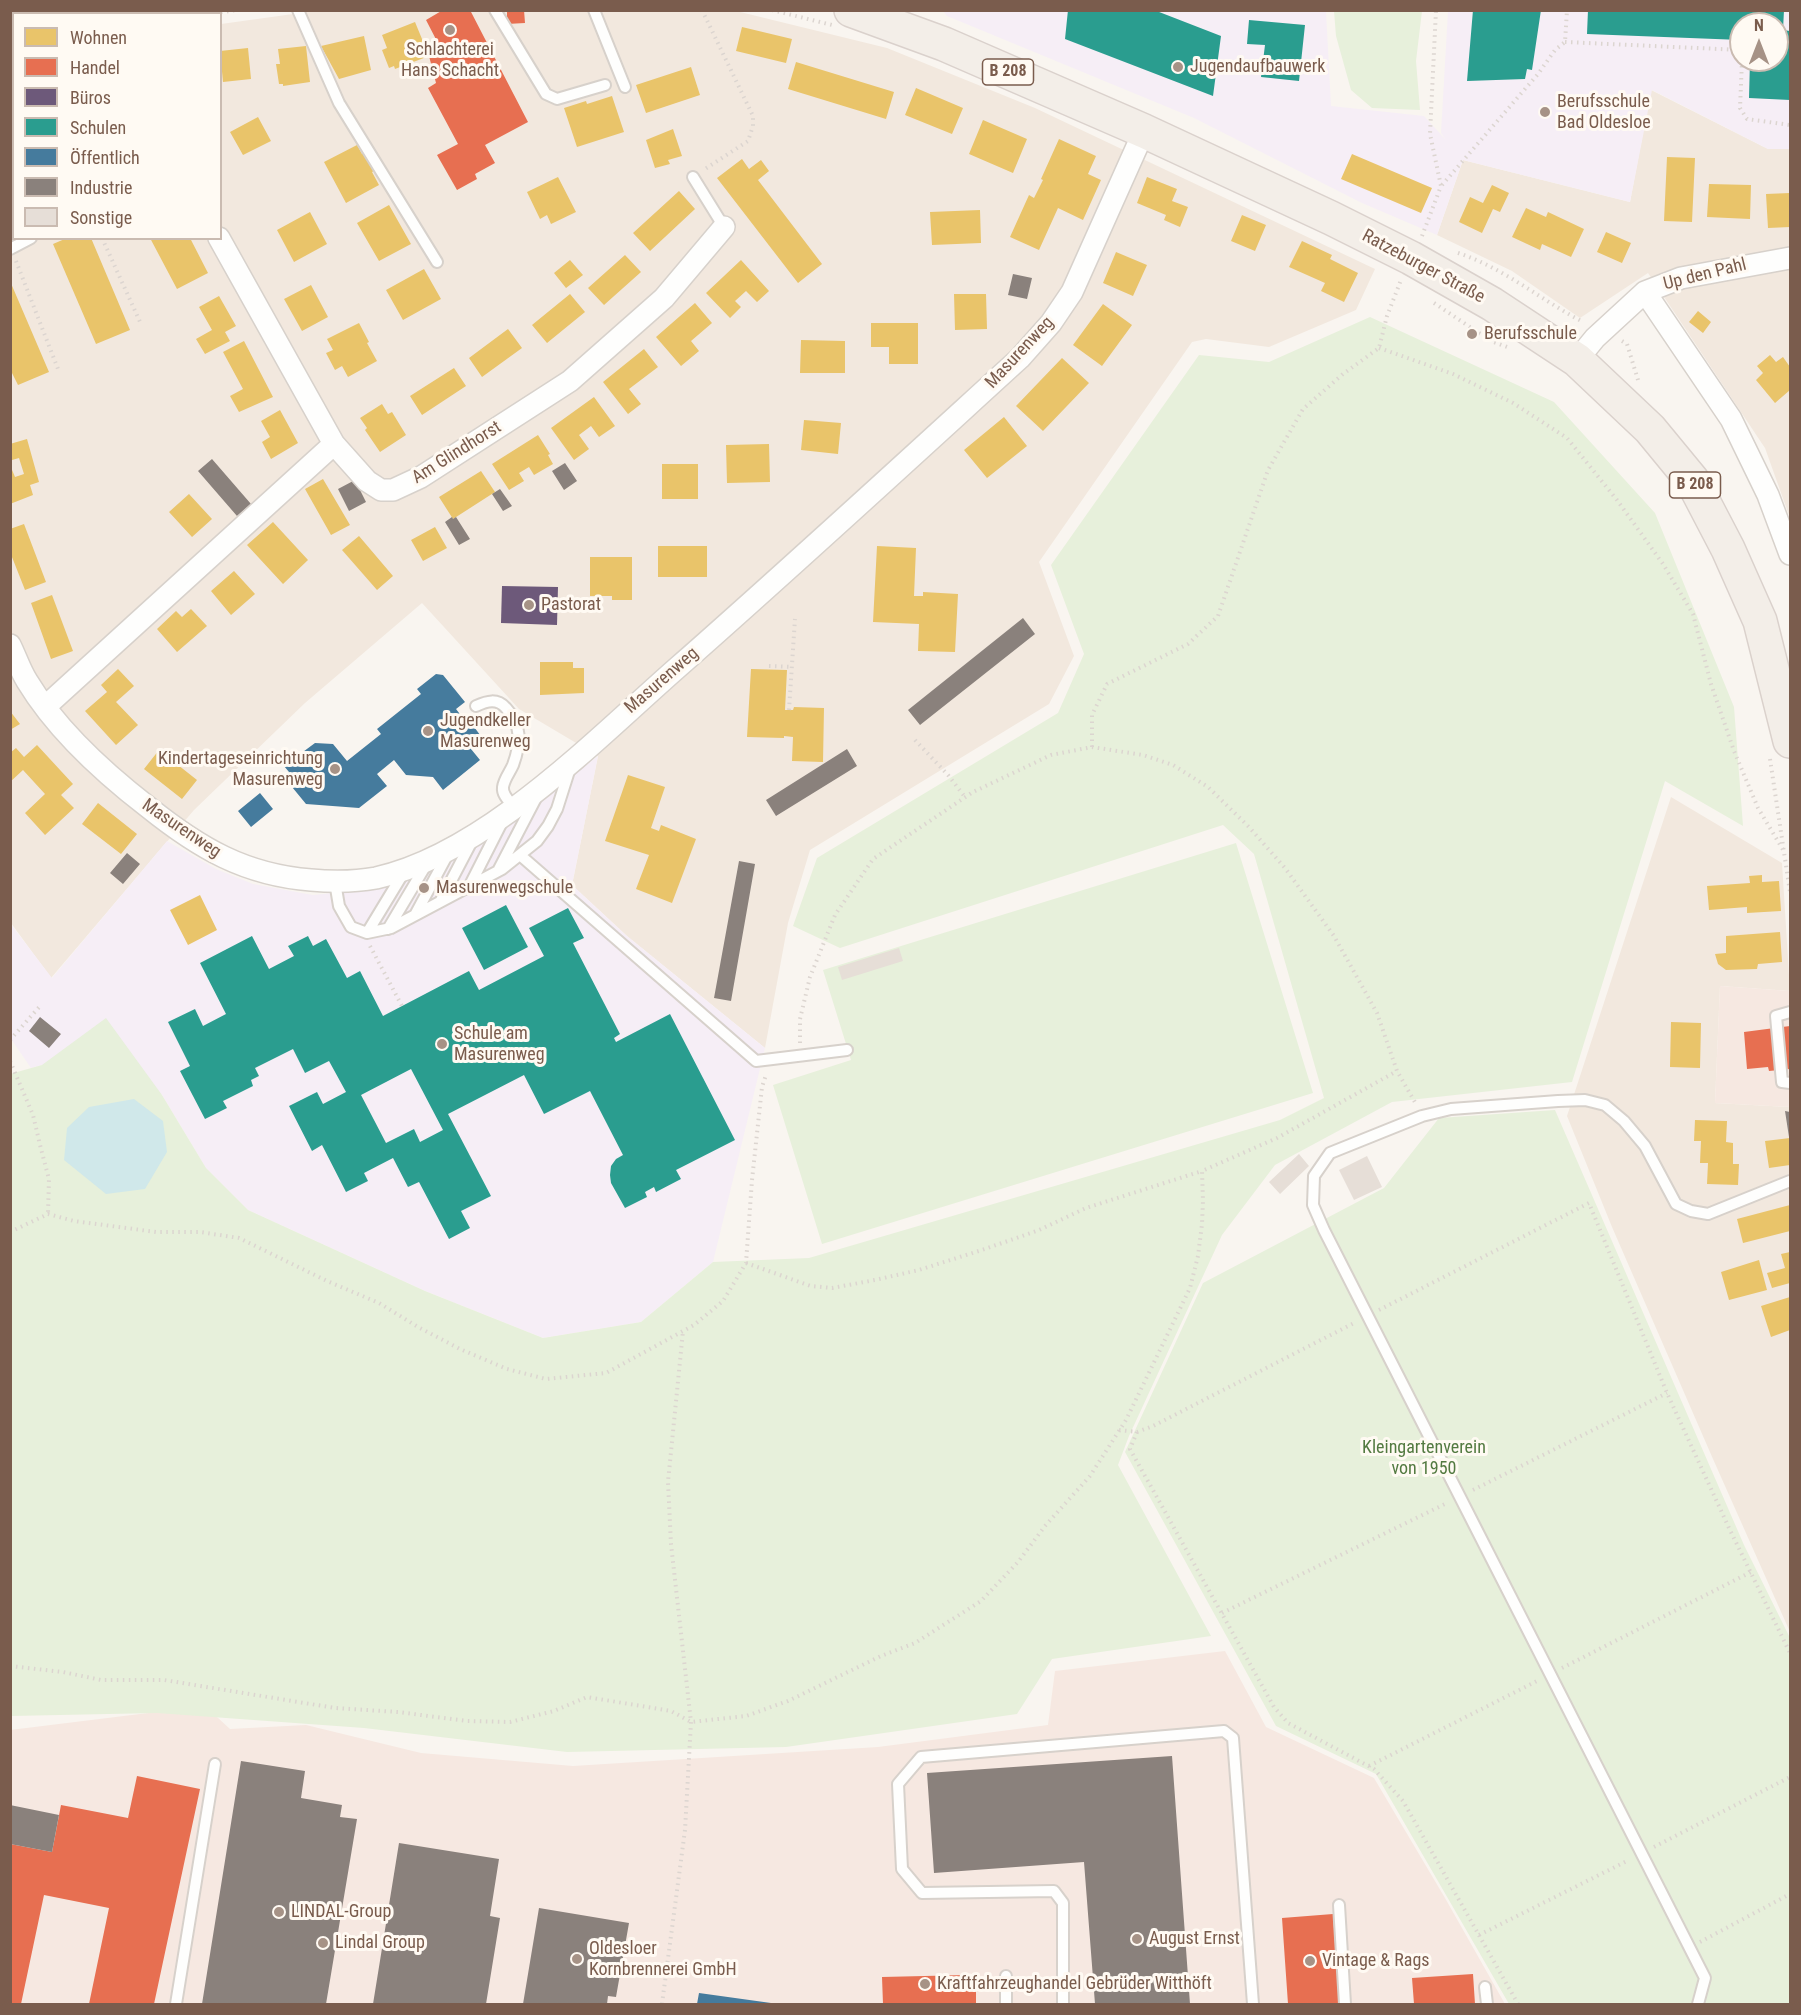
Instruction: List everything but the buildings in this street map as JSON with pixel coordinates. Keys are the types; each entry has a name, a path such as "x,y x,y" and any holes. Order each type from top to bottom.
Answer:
{"main road":[{"path":"114,12 118,10"},
{"name":"Ratzeburger Straße","path":"845,19 944,44 1279,193 1412,258 1501,310 1577,360 1650,429 1692,480 1728,549 1760,621 1780,745"}],"street":[{"name":"Masurenweg","path":"10,645 27,680 46,706 103,770 159,816 227,860 266,874 335,882 376,878 428,860 476,834 572,760 775,582 1020,358 1051,323 1072,292 1144,131"},
{"name":"Am Glindhorst","path":"220,240 334,444 367,481 381,490 393,490 421,477 570,381 664,298 724,227"},
{"name":"Up den Pahl","path":"1577,360 1595,338 1645,291 1681,278 1791,258"},
{"path":"1645,291 1731,419 1768,495 1791,554"},
{"path":"46,706 334,444"}],"lane":[{"path":"297,10 339,103 436,262"},
{"path":"495,10 546,94 557,99 605,86"},
{"path":"594,10 625,87"},
{"path":"693,177 724,227"},
{"path":"11,249 27,240"},
{"path":"469,887 510,810 503,788 513,765 520,731 514,717 502,704 489,700 476,706"},
{"path":"368,938 498,872 537,841 557,809 572,760"},
{"path":"498,872 542,785"},
{"path":"439,903 476,834"},
{"path":"415,915 452,848"},
{"path":"520,855 756,1061 847,1050"},
{"path":"388,929 428,860"},
{"path":"368,938 405,869"},
{"path":"335,882 339,906 351,927 368,938"},
{"path":"1791,1012 1776,1016 1782,1083 1791,1083"},
{"path":"1698,2004 1705,1978 1312,1205 1314,1176 1330,1153 1422,1116 1451,1109 1534,1101 1585,1100 1605,1105 1624,1121 1645,1146 1676,1204 1691,1211 1708,1214 1791,1181"},
{"path":"1064,2004 1063,1903 1054,1891 922,1893 902,1869 898,1784 921,1757 1224,1731 1233,1738 1253,2004"},
{"path":"176,2004 215,1764"},
{"path":"1338,1905 1345,2004"},
{"path":"1006,1976 1006,2004"},
{"path":"1485,1987 1487,2004"}],"path":[{"path":"222,12 237,10"},
{"path":"693,177 748,141 753,126 753,116 702,10"},
{"path":"772,10 845,19"},
{"path":"1436,10 1431,134 1442,186"},
{"path":"1565,42 1567,10"},
{"path":"1420,240 1442,186 1538,74 1555,50 1565,42 1729,49"},
{"path":"1742,72 1740,108 1747,119 1791,125"},
{"path":"103,240 141,324"},
{"path":"11,249 58,369"},
{"path":"1092,747 1092,715 1107,684 1188,644 1218,616 1268,470 1303,409 1342,374 1379,348 1387,316 1402,279 1394,273"},
{"path":"1430,300 1491,341 1513,350"},
{"path":"1379,348 1454,374 1513,403 1567,438 1617,500 1663,564 1693,614 1711,684 1734,751 1758,808 1786,855"},
{"path":"789,710 795,619"},
{"path":"769,666 792,667"},
{"path":"915,740 965,797"},
{"path":"1780,745 1786,855 1791,892"},
{"path":"800,1056 800,1019 807,987 835,915 873,859 965,797 1016,770 1051,754 1092,747 1143,755 1173,765 1208,787 1285,868 1334,936 1377,1012 1398,1071 1422,1116"},
{"path":"368,938 402,1006"},
{"path":"10,1040 41,1005"},
{"path":"10,1232 48,1214 74,1221 156,1232 200,1232 239,1238 327,1281 379,1303 460,1349 507,1369 546,1379 606,1373 694,1325 723,1301 746,1263 762,1087 772,1059"},
{"path":"10,1061 33,1115 42,1149 49,1179 48,1214"},
{"path":"746,1263 811,1286 832,1288 919,1270 1039,1230 1086,1208 1202,1171 1277,1138 1398,1071"},
{"path":"10,1666 24,1666 101,1680 164,1680 335,1708 398,1712 467,1721 510,1722 554,1711 587,1698 671,1711 691,1722 746,1716 788,1701 880,1656 915,1643 981,1600 1018,1562 1045,1526 1090,1476 1119,1430 1154,1365 1190,1288 1198,1256 1202,1224 1202,1171"},
{"path":"1589,1203 1667,1392 1729,1528 1791,1653"},
{"path":"662,2004 685,1830 691,1722 671,1544 668,1482 683,1331"},
{"path":"1119,1430 1137,1432 1153,1426"},
{"path":"1137,1432 1130,1449 1274,1707 1288,1723 1374,1769 1403,1801 1518,2004"},
{"path":"1689,1948 1791,1894"}],"shaded area":[{"path":"322,10 732,10 887,48 1035,108 1375,269 1356,310 1269,347 1206,339 1192,342 1039,562 1074,656 1049,704 810,850 788,923 765,1048 627,936 572,885 598,756 519,709 422,603 305,703 194,810 51,978 11,923 11,44 12,240 222,240 222,24"},
{"path":"943,11 1326,11 1331,106 1424,116 1446,140 1441,133 1448,11 1790,11 1790,149 1768,149 1652,90 1630,202 1463,160 1437,235 1362,203 1194,118 947,16"},
{"path":"1651,90 1768,149 1790,149 1790,518 1765,448 1648,273 1580,318 1512,271 1437,235 1463,160 1630,202"},
{"name":"Schule am Masurenweg","path":"598,756 572,885 627,936 765,1048 713,1262 641,1322 543,1338 425,1291 248,1210 206,1168 162,1095 42,1065 31,1068 11,1039 10,923 52,978 167,841 216,869 253,884 313,895 375,889 401,883 472,849 507,827"},
{"path":"1671,797 1782,863 1790,991 1720,986 1715,1103 1790,1107 1790,1632 1612,1227 1567,1116"},
{"path":"1720,986 1790,991 1790,1107 1715,1103"},
{"path":"1225,1651 1266,1727 1374,1778 1505,2004 11,2004 10,1730 205,1706 230,1729 306,1725 421,1753 573,1766 878,1747 1048,1725 1055,1671"}],"green space":[{"path":"1334,11 1422,11 1416,61 1420,110 1372,108 1351,90 1336,36"},
{"path":"1370,317 1554,402 1655,513 1734,707 1743,826 1665,781 1572,1082 1392,1102 1275,1165 1222,1235 1129,1436 1118,1465 1211,1636 1052,1659 1017,1714 786,1747 567,1752 364,1728 157,1713 11,1716 10,1074 42,1065 106,1018 162,1095 206,1168 248,1210 425,1291 543,1338 641,1322 713,1262 809,1258 1280,1120 1324,1098 1254,854 1223,825 840,948 793,926 817,858 1058,713 1084,654 1051,565 1199,355 1269,362"},
{"path":"1236,843 1313,1093 822,1244 773,1085 851,1060 823,970"},
{"name":"Kleingartenverein von 1950","path":"1555,1110 1744,1545 1790,1638 1790,2004 1509,2004 1376,1774 1276,1726 1125,1452 1203,1283 1384,1188 1439,1118"}],"water":[{"path":"134,1099 163,1121 167,1152 145,1189 106,1194 64,1160 67,1128 89,1107"}],"place":[{"name":"Schlachterei Hans Schacht","path":"450,30"},
{"name":"Jugendaufbauwerk","path":"1178,67"},
{"name":"Berufsschule Bad Oldesloe","path":"1545,112"},
{"name":"Berufsschule","path":"1472,334"},
{"name":"Pastorat","path":"529,605"},
{"name":"Jugendkeller Masurenweg","path":"428,731"},
{"name":"Kindertageseinrichtung Masurenweg","path":"335,769"},
{"name":"Masurenwegschule","path":"424,888"},
{"name":"Schule am Masurenweg","path":"442,1044"},
{"name":"LINDAL-Group","path":"279,1912"},
{"name":"August Ernst","path":"1137,1939"},
{"name":"Lindal Group","path":"323,1943"},
{"name":"Oldesloer Kornbrennerei GmbH","path":"577,1959"},
{"name":"Vintage & Rags","path":"1310,1961"},
{"name":"Kraftfahrzeughandel Gebrüder Witthöft","path":"925,1984"}]}
